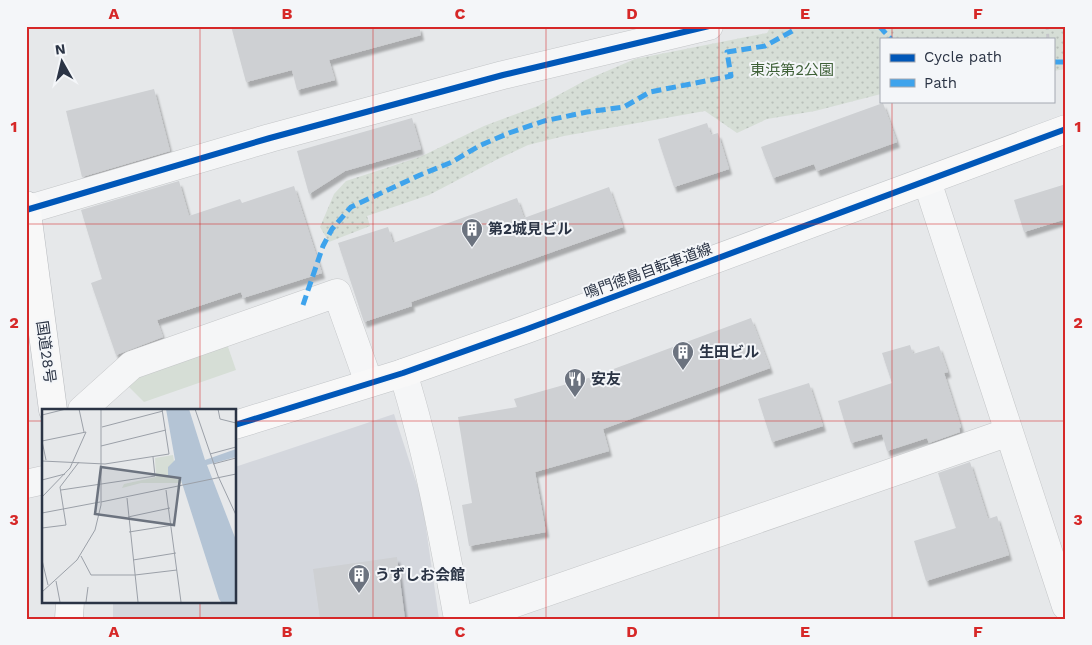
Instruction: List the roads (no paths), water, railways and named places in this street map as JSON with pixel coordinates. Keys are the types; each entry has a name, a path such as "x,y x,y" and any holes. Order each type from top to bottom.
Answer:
{"main road":[{"name":"鳴門徳島自転車道線","path":"236,425 403,373 527,329 1066,130"},
{"name":"国道28号","path":"26,208 53,409"},
{"path":"69,619 70,602"}],"street":[{"path":"26,208 279,135 502,76 709,26"},
{"path":"927,181 1066,606"},
{"path":"83,409 132,365 337,293 369,383"},
{"path":"403,373 418,420 436,497 458,619"},
{"path":"470,619 1009,432"},
{"path":"26,484 42,480"}],"place":[{"name":"第2城見ビル","path":"472,248"},
{"name":"生田ビル","path":"683,371"},
{"name":"安友","path":"575,398"},
{"name":"うずしお会館","path":"359,594"}],"park label":[{"name":"東浜第2公園","path":"792,70"}]}
